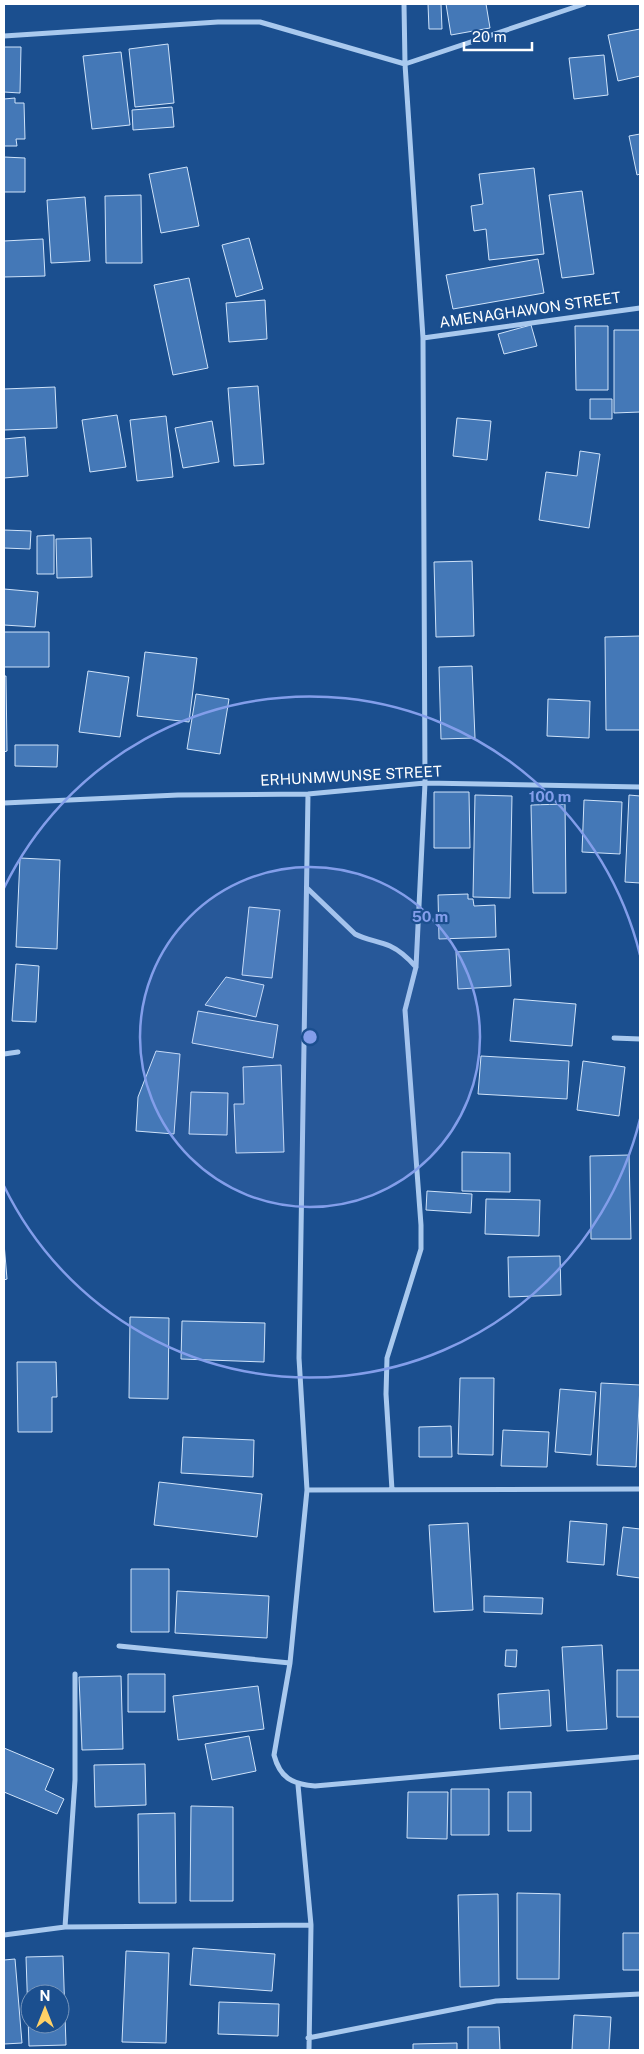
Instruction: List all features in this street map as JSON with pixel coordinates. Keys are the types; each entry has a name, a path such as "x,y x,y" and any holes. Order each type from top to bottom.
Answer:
{"street":[{"path":"392,1490 386,1394 388,1358 421,1248 421,1225 405,1010 416,967 425,783 423,338 405,64 404,4"},
{"path":"4,36 218,22 260,22 405,64 584,4"},
{"name":"AMENAGHAWON STREET","path":"423,338 640,308"},
{"name":"ERHUNMWUNSE STREET","path":"4,803 178,795 308,794 425,783 640,787"},
{"path":"308,794 299,1358 307,1490 290,1663 274,1754 277,1766 286,1777 298,1785 315,1786 640,1757"},
{"path":"307,888 356,934 390,946 404,954 416,967"},
{"path":"614,1038 640,1039"},
{"path":"4,1054 18,1052"},
{"path":"307,1490 640,1489"},
{"path":"119,1646 290,1663"},
{"path":"65,1927 75,1780 75,1674"},
{"path":"298,1785 311,1925 309,2050"},
{"path":"4,1935 65,1927 311,1925"},
{"path":"308,2038 496,2001 640,1994"}],"building":[{"path":"428,4 441,4 442,29 429,29"},
{"path":"446,4 486,4 490,28 451,35"},
{"path":"640,29 640,76 618,81 608,35"},
{"path":"168,44 174,103 135,107 129,49"},
{"path":"4,47 21,47 20,93 4,92"},
{"path":"121,52 130,125 92,129 83,56"},
{"path":"604,55 608,95 574,99 569,58"},
{"path":"15,98 15,103 24,103 25,139 16,139 17,146 4,146 4,99"},
{"path":"172,107 174,127 133,130 132,110"},
{"path":"640,134 640,174 637,175 629,136"},
{"path":"4,157 25,158 25,192 4,192"},
{"path":"187,167 199,226 161,233 149,174"},
{"path":"534,168 544,254 489,260 486,229 474,231 471,206 483,204 479,174"},
{"path":"582,191 594,274 562,278 549,195"},
{"path":"141,195 142,263 106,263 105,196"},
{"path":"85,197 90,261 51,263 47,200"},
{"path":"249,238 263,289 236,297 222,245"},
{"path":"43,239 45,276 4,277 4,241"},
{"path":"538,259 544,293 453,309 446,275"},
{"path":"189,278 208,368 173,375 154,285"},
{"path":"265,300 267,339 229,342 226,303"},
{"path":"531,325 537,346 504,354 498,334"},
{"path":"575,326 608,326 608,390 576,390"},
{"path":"614,330 640,330 640,412 614,413"},
{"path":"258,386 264,464 234,466 228,388"},
{"path":"55,387 57,428 4,430 4,389"},
{"path":"590,399 612,399 612,419 590,419"},
{"path":"117,415 126,467 90,472 82,420"},
{"path":"166,416 173,477 137,481 130,420"},
{"path":"457,418 491,421 487,460 453,456"},
{"path":"212,421 219,462 183,468 175,428"},
{"path":"25,437 28,476 4,478 4,439"},
{"path":"580,451 600,454 589,528 539,520 546,472 577,476"},
{"path":"4,530 31,531 30,549 4,548"},
{"path":"54,535 54,574 37,574 37,536"},
{"path":"91,538 92,577 57,578 56,539"},
{"path":"472,561 474,636 436,637 434,562"},
{"path":"4,589 38,592 35,627 4,625"},
{"path":"4,632 49,632 49,667 4,667"},
{"path":"640,636 640,730 606,730 605,637"},
{"path":"145,652 197,658 189,722 137,716"},
{"path":"472,666 475,738 441,739 439,667"},
{"path":"88,671 129,677 120,737 79,732"},
{"path":"4,676 6,676 7,751 4,752"},
{"path":"196,694 229,699 220,754 187,749"},
{"path":"548,699 590,701 589,738 547,736"},
{"path":"15,745 58,745 57,767 15,766"},
{"path":"434,792 469,792 470,848 434,848"},
{"path":"475,795 512,796 510,898 473,897"},
{"path":"629,795 640,796 640,883 625,882"},
{"path":"584,800 622,802 620,854 582,852"},
{"path":"565,804 566,893 533,893 531,805"},
{"path":"20,858 60,860 57,949 16,947"},
{"path":"468,894 468,899 473,899 474,906 495,905 496,937 439,939 438,895"},
{"path":"249,907 280,910 272,978 242,975"},
{"path":"509,949 511,986 458,989 456,952"},
{"path":"16,964 39,966 36,1022 12,1021"},
{"path":"226,977 264,985 256,1017 205,1005"},
{"path":"514,999 576,1004 572,1046 510,1041"},
{"path":"198,1011 278,1025 273,1058 192,1043"},
{"path":"156,1051 180,1054 174,1134 136,1131 138,1097"},
{"path":"481,1056 569,1061 567,1099 478,1094"},
{"path":"583,1061 625,1067 619,1116 577,1110"},
{"path":"281,1065 284,1152 236,1153 234,1104 244,1104 243,1067"},
{"path":"191,1092 228,1093 227,1135 189,1134"},
{"path":"462,1152 510,1153 510,1192 462,1191"},
{"path":"629,1155 631,1239 591,1239 590,1156"},
{"path":"427,1191 472,1194 471,1213 426,1210"},
{"path":"486,1199 540,1200 539,1236 485,1234"},
{"path":"4,1243 7,1279 4,1280"},
{"path":"560,1256 561,1295 509,1297 508,1257"},
{"path":"130,1317 169,1318 168,1399 129,1398"},
{"path":"182,1321 265,1323 264,1362 181,1359"},
{"path":"17,1362 56,1362 57,1397 52,1397 52,1432 18,1432"},
{"path":"460,1378 494,1378 493,1455 458,1454"},
{"path":"601,1383 640,1385 636,1467 597,1465"},
{"path":"560,1389 596,1392 591,1455 555,1452"},
{"path":"451,1426 452,1457 419,1457 419,1427"},
{"path":"503,1430 549,1432 547,1467 501,1466"},
{"path":"183,1437 254,1440 253,1477 181,1473"},
{"path":"159,1482 262,1494 257,1537 154,1525"},
{"path":"570,1521 607,1524 604,1565 567,1562"},
{"path":"468,1523 473,1610 434,1612 429,1525"},
{"path":"623,1527 640,1529 640,1578 617,1575"},
{"path":"131,1569 169,1569 169,1632 131,1632"},
{"path":"177,1591 269,1596 267,1638 175,1633"},
{"path":"484,1596 543,1598 542,1614 484,1612"},
{"path":"602,1645 607,1729 567,1731 562,1647"},
{"path":"506,1650 517,1650 516,1667 505,1666"},
{"path":"617,1670 640,1670 640,1717 617,1717"},
{"path":"128,1674 165,1674 165,1712 128,1712"},
{"path":"121,1676 123,1749 82,1750 79,1677"},
{"path":"258,1686 264,1729 178,1740 173,1696"},
{"path":"549,1690 551,1726 500,1729 498,1694"},
{"path":"249,1736 256,1771 212,1780 205,1744"},
{"path":"4,1748 54,1769 45,1790 64,1799 57,1814 4,1792"},
{"path":"145,1764 146,1805 95,1807 94,1765"},
{"path":"451,1789 489,1789 489,1835 451,1835"},
{"path":"408,1792 448,1792 447,1839 407,1838"},
{"path":"508,1792 531,1792 531,1831 508,1831"},
{"path":"191,1806 233,1807 233,1901 190,1901"},
{"path":"175,1813 176,1903 139,1903 138,1814"},
{"path":"517,1893 560,1894 559,1979 517,1979"},
{"path":"498,1894 499,1986 460,1987 458,1895"},
{"path":"623,1933 640,1933 640,1970 623,1970"},
{"path":"193,1948 275,1954 272,1991 190,1985"},
{"path":"126,1951 169,1953 166,2043 122,2042"},
{"path":"63,1956 64,1984 27,1984 26,1957"},
{"path":"15,1959 22,2043 4,2044 4,1960"},
{"path":"219,2002 279,2004 278,2036 218,2034"},
{"path":"574,2015 611,2017 609,2050 572,2050"},
{"path":"468,2027 499,2027 500,2050 468,2050"},
{"path":"29,2034 66,2034 66,2045 29,2046"},
{"path":"457,2043 457,2050 413,2050 413,2044"}]}
